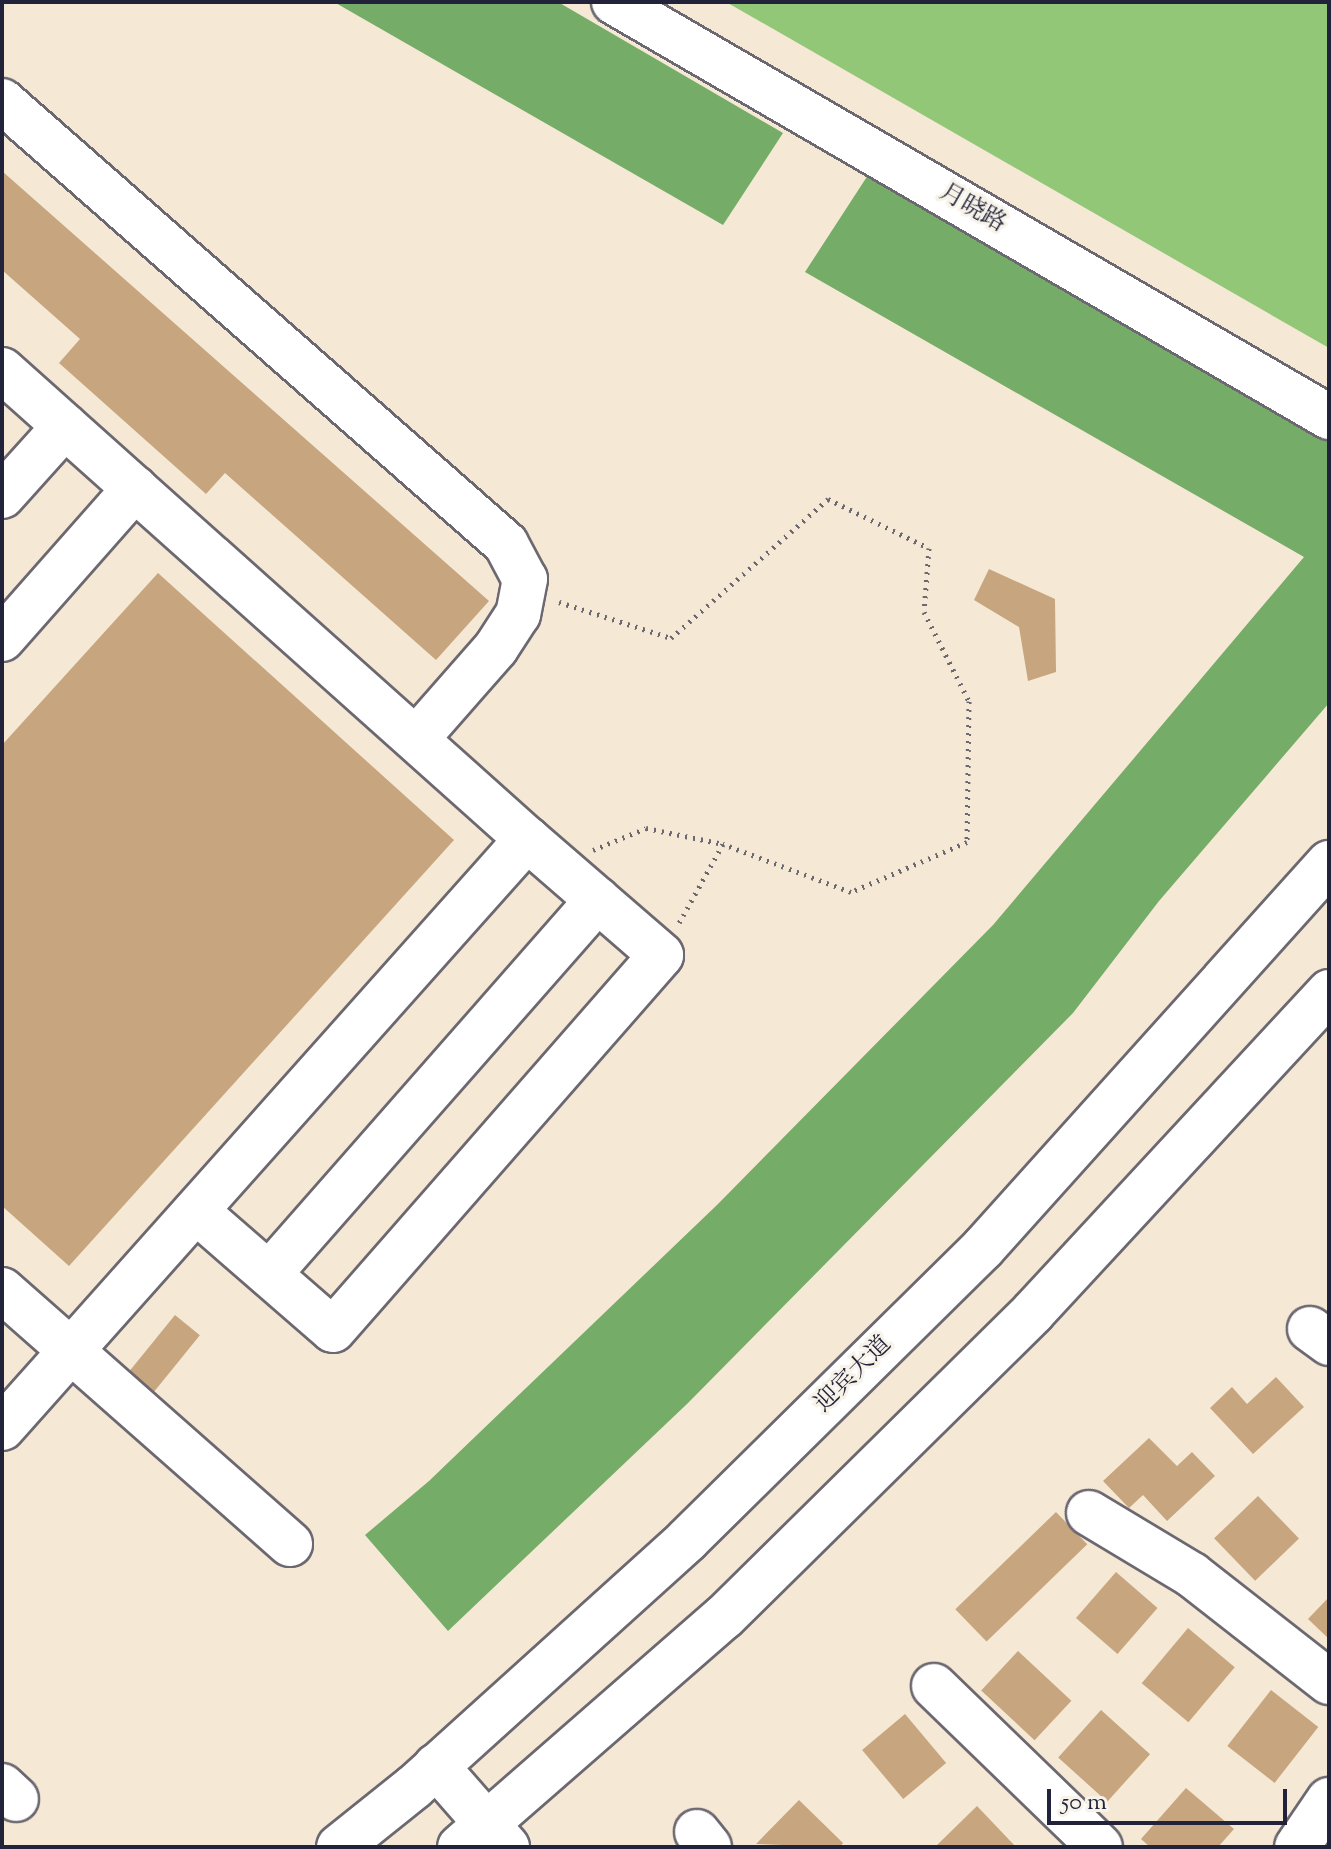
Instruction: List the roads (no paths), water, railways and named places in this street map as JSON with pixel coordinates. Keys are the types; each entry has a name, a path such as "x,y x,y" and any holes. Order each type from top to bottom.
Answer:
{"main road":[{"name":"月晓路","path":"614,2 1329,417"},
{"path":"2,101 506,544 525,579 518,614 496,648 416,739"},
{"path":"2,370 661,955 333,1330 196,1211"},
{"path":"2,496 65,426"},
{"path":"2,639 135,488"},
{"path":"2,1428 196,1211 542,852"},
{"name":"迎宾大道","path":"339,1847 436,1766 687,1540 983,1248 1329,863"},
{"path":"269,1274 598,900"},
{"path":"436,1766 485,1839 724,1617 1022,1323 1329,992"},
{"path":"2,1290 290,1544"},
{"path":"1089,1513 1192,1575 1329,1682"},
{"path":"934,1686 1100,1847"},
{"path":"1297,1847 1329,1800"}]}
